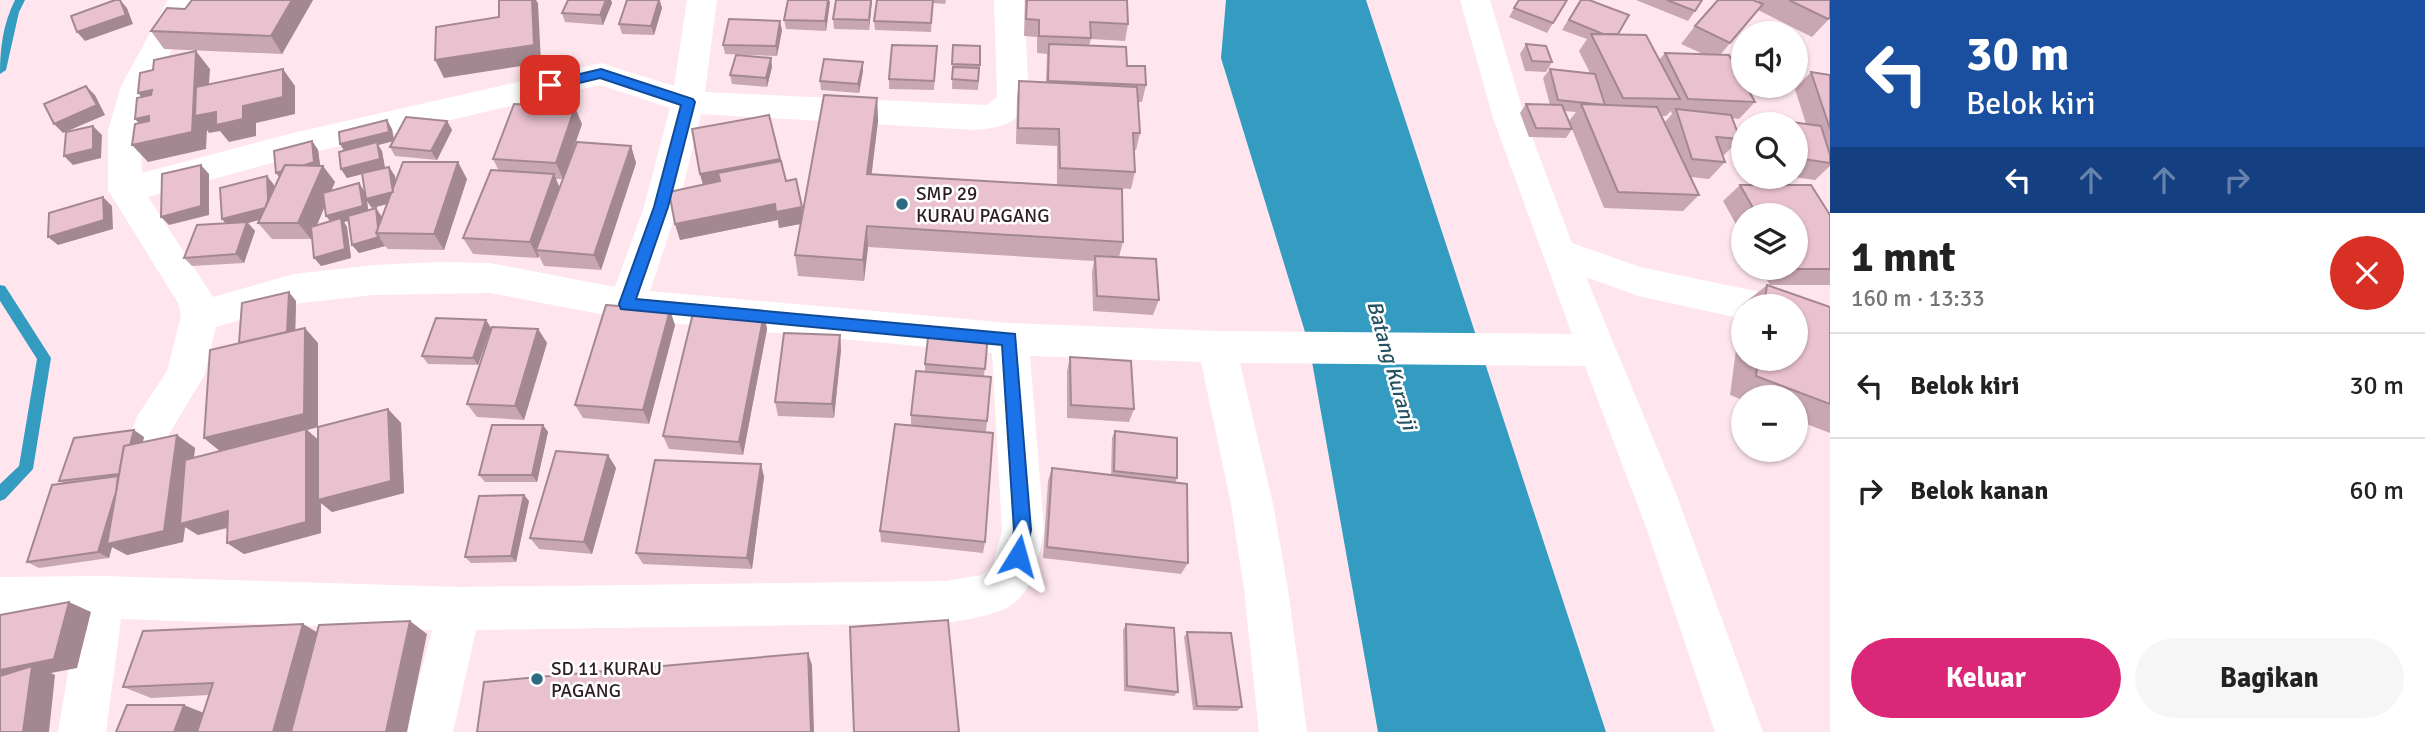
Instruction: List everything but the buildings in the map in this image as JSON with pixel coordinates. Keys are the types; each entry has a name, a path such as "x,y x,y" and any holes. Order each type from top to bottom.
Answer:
{"street":[{"path":"143,451 152,427 185,376 200,316 195,299 125,190 124,131 137,86 183,0"},
{"path":"627,304 661,207 688,102 702,0"},
{"path":"125,190 293,145 601,74 688,102 975,118 1001,114 1011,104 1013,97 1009,0"},
{"path":"1475,0 1505,107 1597,350 1644,464 1739,732"},
{"path":"1560,253 1638,281 1731,301"},
{"path":"200,316 294,289 373,280 490,278 627,304 1010,339 1234,346 1597,350"},
{"path":"0,598 102,597 459,609 946,602 993,594 1010,578 1023,530 1010,339"},
{"path":"1234,346 1283,732"},
{"path":"82,732 102,597"},
{"path":"429,732 459,609"}],"water":[{"name":"Batang Kuranji","path":"1226,0 1366,0 1606,732 1378,732 1309,345 1221,58"}],"waterway":[{"path":"0,70 14,12 20,0"},
{"path":"0,290 44,358 26,469 0,494"}],"place":[{"name":"SMP 29 KURAU PAGANG","path":"902,204"},
{"name":"SD 11 KURAU PAGANG","path":"537,679"}],"route":[{"path":"550,85 601,74 688,102 661,207 627,304 1010,339 1023,530 1018,556"}]}
